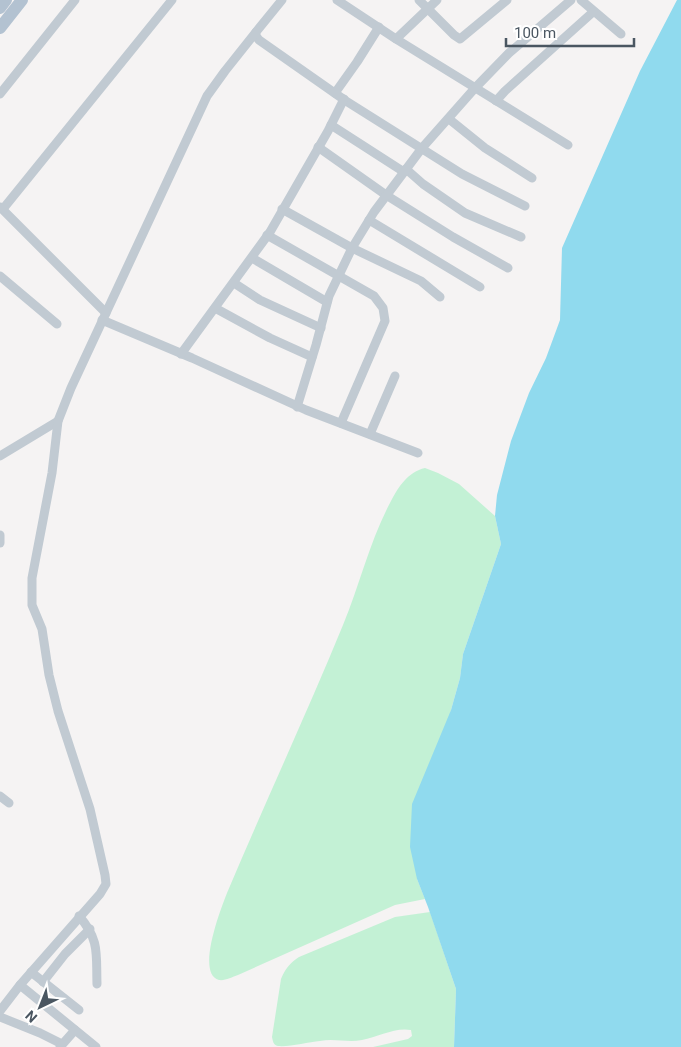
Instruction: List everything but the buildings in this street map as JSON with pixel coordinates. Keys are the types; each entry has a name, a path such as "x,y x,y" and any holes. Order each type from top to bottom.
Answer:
{"main road":[{"path":"0,8 6,0"},
{"path":"0,28 22,0"}],"street":[{"path":"0,94 75,0"},
{"path":"172,0 2,208 104,316 181,354 297,407 418,453"},
{"path":"0,1011 104,887 105,875 90,809 56,702 46,664 42,629 32,604 31,594 32,578 52,473 58,421 104,316 207,96 282,0"},
{"path":"338,0 396,39 568,145"},
{"path":"419,0 454,35 460,38 507,0"},
{"path":"396,39 437,0"},
{"path":"297,407 327,302 338,275 369,220 422,148 475,88 519,44 571,0"},
{"path":"581,0 621,34"},
{"path":"496,101 505,90 593,12"},
{"path":"335,93 379,27"},
{"path":"256,32 259,40 344,99 473,180 525,206"},
{"path":"181,354 268,235 344,99"},
{"path":"449,119 486,148 532,178"},
{"path":"331,125 405,170 465,213 521,237"},
{"path":"318,147 386,195 453,237 508,268"},
{"path":"282,209 352,248 421,281 440,297"},
{"path":"369,220 480,287"},
{"path":"268,235 374,296 380,302 385,321 341,423"},
{"path":"252,258 327,302"},
{"path":"0,276 56,324"},
{"path":"234,283 260,300 321,328"},
{"path":"215,308 256,331 312,357"},
{"path":"370,434 395,376"},
{"path":"0,456 58,421"},
{"path":"0,535 0,543"},
{"path":"0,796 9,803"},
{"path":"79,916 90,929 96,945 97,984"},
{"path":"43,982 65,954 90,929"},
{"path":"31,972 80,1010"},
{"path":"20,985 96,1047"},
{"path":"0,1017 40,1033 61,1046 75,1030"}],"green space":[{"path":"425,468 459,484 495,516 501,544 463,654 460,678 451,710 417,879 425,899 395,905 238,975 219,980 212,975 209,966 210,953 212,939 227,893 343,625 384,516 394,495 405,480"},
{"path":"430,912 456,989 454,1047 373,1047 408,1039 412,1036 411,1030 405,1029 357,1041 325,1040 283,1046 274,1044 272,1037 281,979 286,969 293,962 299,957 395,917"}],"water":[{"path":"677,0 681,0 681,1047 454,1047 456,989 417,879 410,847 412,804 451,710 460,678 463,654 501,544 495,516 497,495 511,441 560,320 562,248 640,71"}]}
